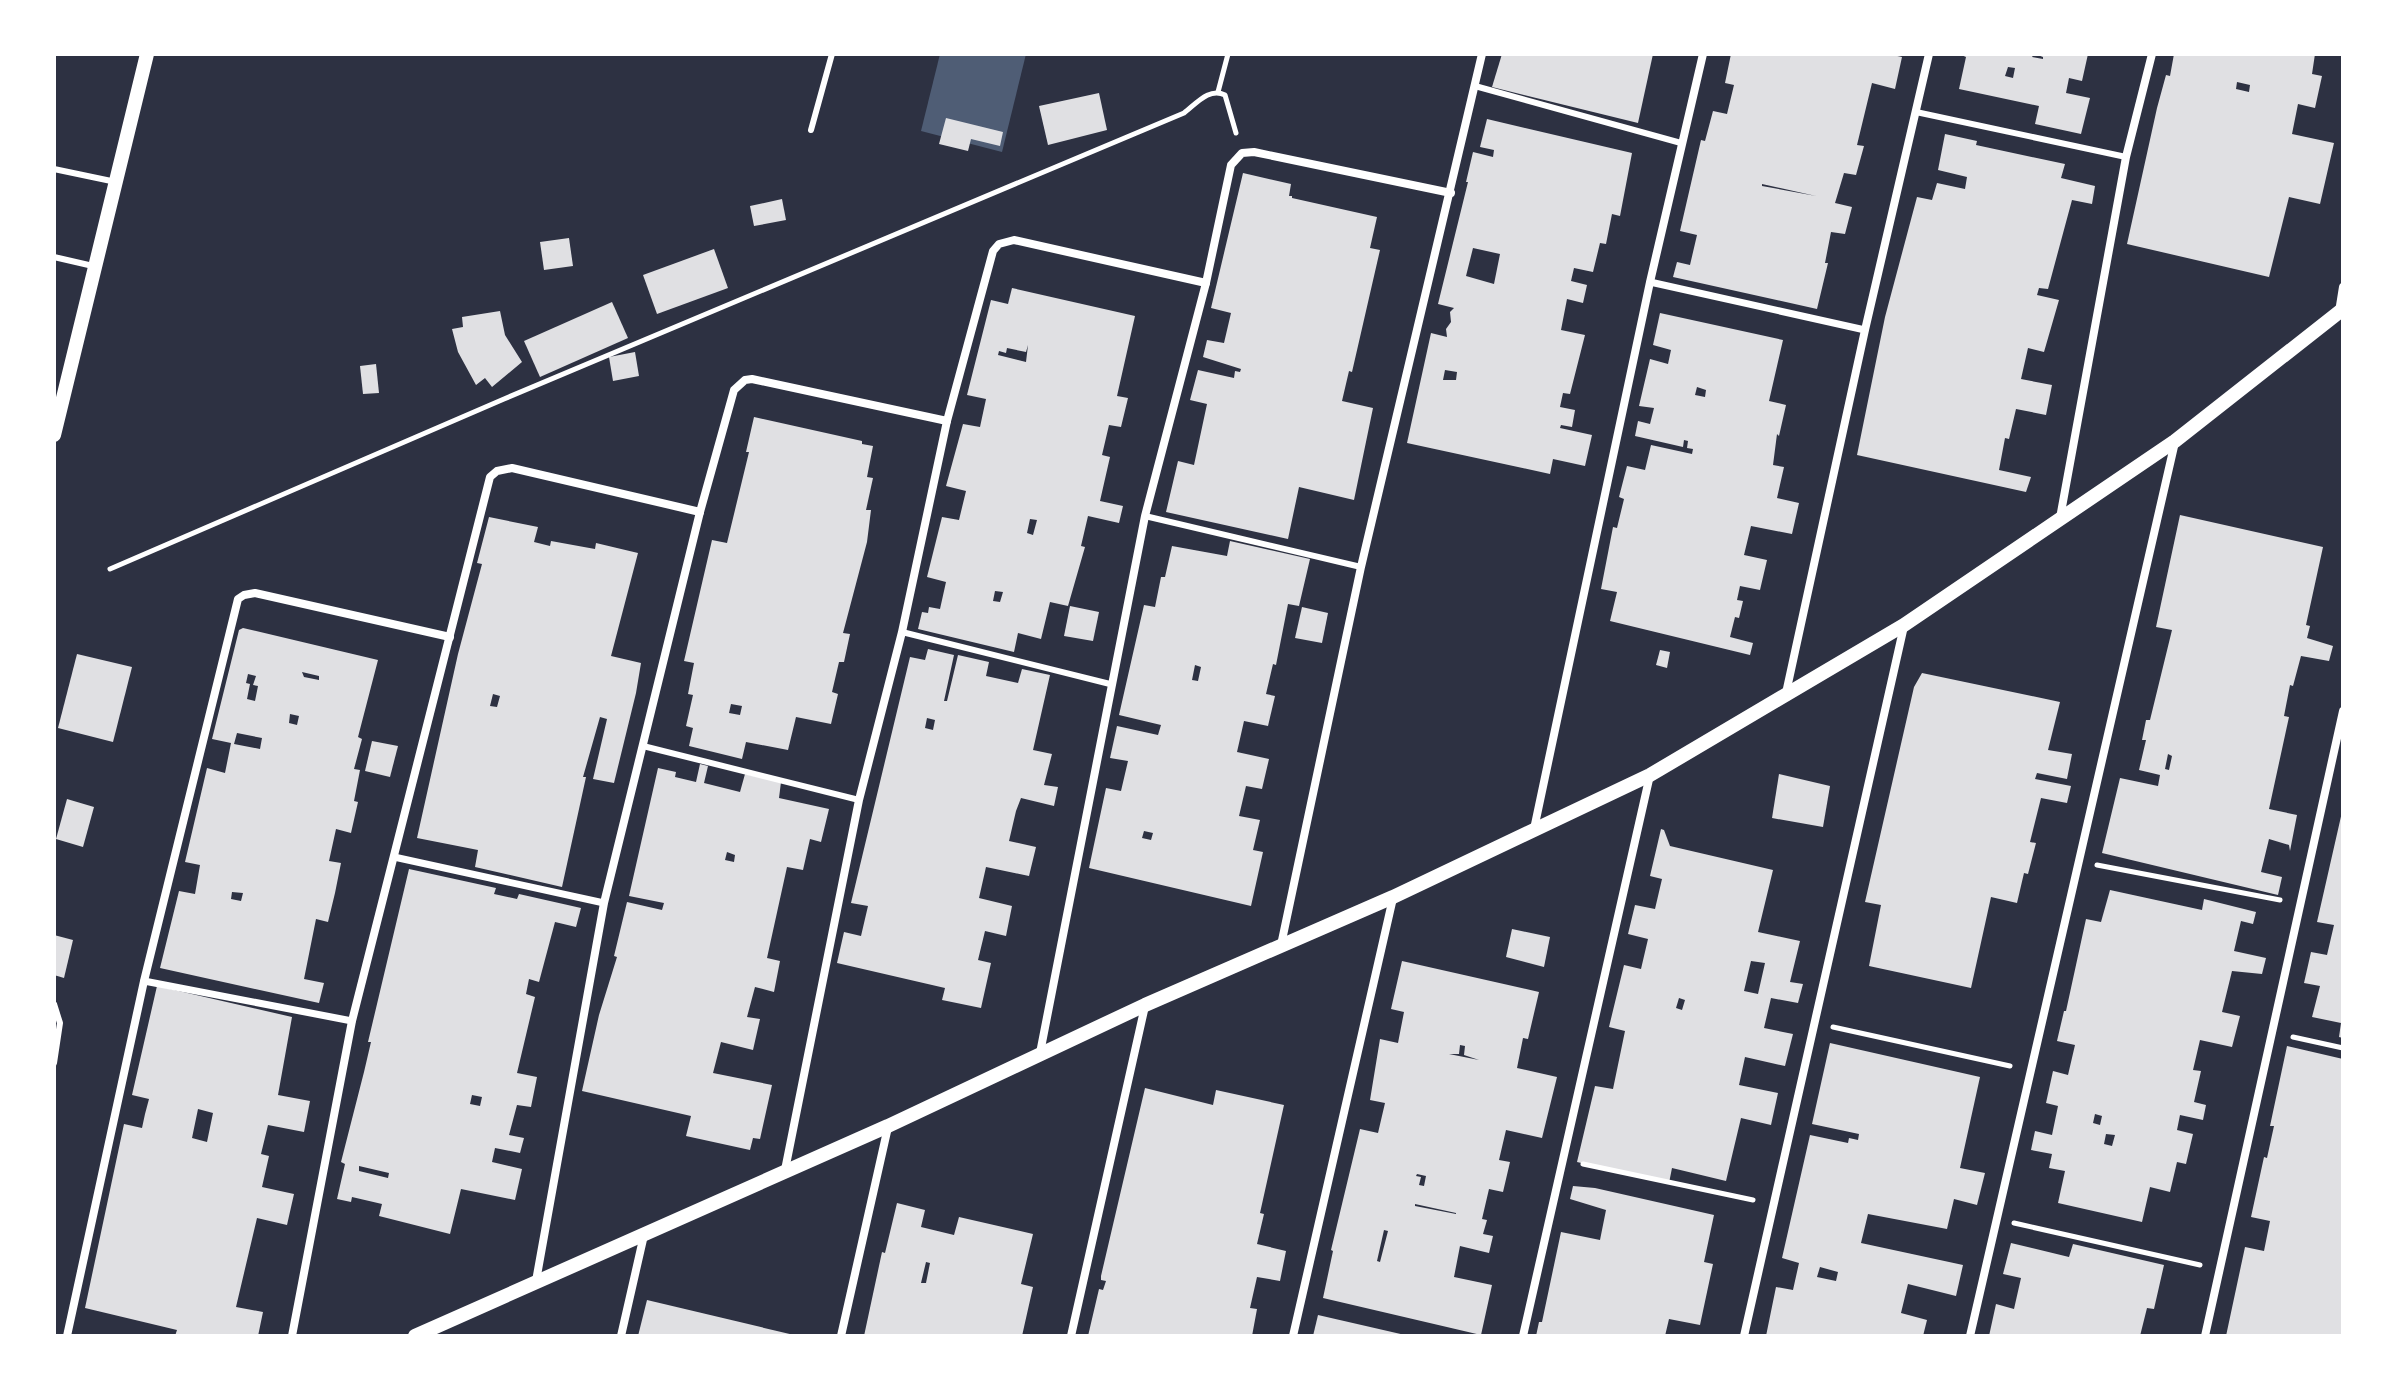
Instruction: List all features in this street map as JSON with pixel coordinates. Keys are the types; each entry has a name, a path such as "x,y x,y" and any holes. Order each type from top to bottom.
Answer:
{"street":[{"path":"54,435 147,54"},
{"path":"1281,946 1361,567 1482,54"},
{"path":"1534,829 1650,282 1703,54"},
{"path":"1786,694 1929,54"},
{"path":"2060,518 2126,157 2152,54"},
{"path":"1040,1053 1145,516 1206,283 1231,165 1242,153 1254,152 1451,193"},
{"path":"785,1170 859,800 902,632 947,421 993,251 999,244 1014,240 1206,283"},
{"path":"1650,282 1865,330"},
{"path":"415,1336 888,1126 1145,1005 1393,897 1650,775 1904,625 2175,441 2341,310 2343,287"},
{"path":"536,1281 604,903 700,512 734,390 745,380 752,379 947,421"},
{"path":"1970,1336 2175,441"},
{"path":"292,1336 352,1021 490,477 497,471 512,468 700,512"},
{"path":"67,1336 144,981 238,599 255,593 450,637"},
{"path":"1744,1336 1904,625"},
{"path":"2205,1336 2343,711"},
{"path":"1523,1336 1650,775"},
{"path":"394,857 604,903"},
{"path":"1293,1336 1393,897"},
{"path":"144,981 352,1021"},
{"path":"1071,1336 1145,1005"},
{"path":"841,1336 888,1126"},
{"path":"621,1336 644,1234"}],"lane":[{"path":"811,130 832,54"},
{"path":"1475,86 1681,143"},
{"path":"1916,112 2126,157"},
{"path":"54,169 116,182"},
{"path":"54,257 97,267"},
{"path":"1145,516 1361,567"},
{"path":"902,632 1110,684"},
{"path":"643,746 859,800"},
{"path":"54,1004 60,1023 54,1063"}],"path":[{"path":"1218,92 1228,54"},
{"path":"110,569 518,393 1184,113 1210,92 1225,95 1242,153"},
{"path":"2078,862 2301,904"},
{"path":"1815,1023 2031,1070"},
{"path":"2272,1032 2343,1048"},
{"path":"1563,1159 1774,1204"},
{"path":"1997,1219 2220,1269"}],"water":[{"path":"940,54 1026,54 1002,152 921,131"}],"building":[{"path":"1502,54 1653,54 1638,123 1492,87"},
{"path":"1731,54 1888,54 1902,57 1895,89 1872,83 1857,145 1864,146 1856,175 1844,173 1835,203 1852,207 1845,234 1831,232 1825,263 1828,263 1817,309 1673,277 1677,262 1690,265 1697,235 1680,231 1701,140 1705,141 1713,111 1727,114 1734,85 1725,83","holes":["1762,184 1816,196 1762,186"]},
{"path":"1959,54 2034,54 2032,57 2043,59 2035,54 2088,54 2082,81 2069,78 2066,93 2090,98 2081,134 2035,124 2039,106 1959,89 1966,57","holes":["2008,67 2015,68 2013,78 2005,76"]},
{"path":"2174,54 2315,54 2312,74 2322,76 2315,108 2298,104 2292,134 2334,143 2320,204 2289,197 2269,277 2127,244 2157,108 2166,75 2170,76","holes":["2237,82 2250,85 2249,92 2236,89"]},
{"path":"1099,93 1107,130 1048,145 1039,106"},
{"path":"946,118 1003,132 1000,146 971,139 968,151 939,144"},
{"path":"1487,119 1632,153 1620,216 1612,214 1606,244 1600,243 1593,272 1574,268 1571,281 1587,285 1583,303 1567,299 1561,330 1585,335 1570,394 1563,393 1560,407 1575,410 1572,427 1561,425 1560,428 1592,435 1585,466 1553,459 1550,474 1407,443 1431,333 1447,337 1446,329 1451,322 1450,312 1454,308 1438,304 1473,152 1493,157 1494,150 1480,147","holes":["1473,248 1500,254 1494,284 1466,276","1445,370 1457,372 1456,380 1443,380"]},
{"path":"1945,134 1977,141 1976,145 2065,164 2061,178 2095,186 2092,204 2072,200 2048,289 2039,288 2037,295 2059,300 2044,352 2028,348 2021,379 2052,385 2046,415 2016,409 2009,439 2005,438 1999,470 2031,477 2026,492 1857,455 1885,317 1917,197 1932,200 1937,183 1965,189 1967,177 1938,170"},
{"path":"1243,173 1291,184 1289,196 1292,198 1377,217 1370,248 1380,250 1352,372 1349,371 1342,401 1373,408 1354,500 1299,487 1288,539 1166,512 1178,461 1194,465 1207,404 1190,400 1198,370 1234,378 1235,371 1240,372 1241,369 1203,357 1207,340 1224,343 1231,313 1211,308"},
{"path":"782,199 786,220 754,226 750,206"},
{"path":"569,238 573,266 544,270 540,242"},
{"path":"714,249 728,288 657,314 643,275"},
{"path":"1012,288 1135,316 1117,396 1128,398 1121,427 1109,425 1102,455 1110,457 1100,501 1123,506 1119,523 1088,516 1081,546 1085,547 1068,606 1050,602 1041,639 1018,633 1014,652 918,629 922,612 928,613 929,607 940,609 946,582 927,577 942,517 959,520 966,491 946,486 963,424 980,427 986,399 967,395 991,300 1008,304","holes":["1028,345 1026,362 998,355 999,351 1006,353 1007,348 1026,352","1030,519 1037,520 1033,535 1027,533","995,591 1003,592 1000,602 993,601"]},
{"path":"612,302 628,338 540,377 524,341"},
{"path":"500,311 505,335 522,362 492,387 485,378 476,385 458,352 452,329 463,327 462,317"},
{"path":"1660,313 1783,340 1769,401 1786,405 1779,436 1777,434 1773,465 1784,467 1777,498 1799,503 1792,534 1751,526 1744,555 1767,560 1760,590 1740,586 1737,600 1743,601 1730,637 1753,643 1750,655 1610,621 1617,592 1601,589 1613,527 1617,528 1624,499 1619,497 1627,466 1645,470 1651,445 1692,454 1693,449 1687,448 1688,441 1684,440 1683,447 1635,436 1638,421 1650,424 1654,408 1639,406 1650,359 1668,364 1671,350 1653,345","holes":["1697,387 1706,390 1705,397 1695,395"]},
{"path":"635,352 639,376 613,381 609,357"},
{"path":"376,364 379,393 363,394 360,366"},
{"path":"754,417 873,446 867,477 873,478 866,510 871,510 867,542 843,633 850,634 844,662 839,662 832,692 838,694 831,724 796,717 788,750 746,742 742,759 689,746 693,728 686,726 693,695 688,694 694,663 684,661 712,540 727,543 749,452 746,452","holes":["731,704 742,706 740,715 729,713"]},
{"path":"2180,515 2323,547 2306,625 2310,626 2307,638 2333,646 2329,661 2301,656 2293,686 2290,685 2284,716 2289,717 2269,809 2297,815 2290,851 2289,845 2269,839 2261,872 2282,877 2278,895 2102,853 2120,778 2158,786 2160,775 2139,770 2146,740 2142,740 2146,720 2150,720 2172,630 2156,627","holes":["2168,754 2172,756 2169,770 2165,769"]},
{"path":"489,517 538,527 534,542 550,546 551,541 595,549 596,543 638,553 611,656 641,663 636,693 614,783 593,779 607,719 600,717 583,777 586,777 562,887 475,867 478,850 417,838 458,654 482,564 477,563","holes":["493,694 500,696 497,707 490,706"]},
{"path":"1230,541 1310,559 1299,606 1288,604 1276,665 1273,664 1266,694 1275,696 1268,726 1244,721 1237,752 1269,759 1262,789 1246,786 1239,816 1260,820 1253,850 1263,852 1251,906 1089,868 1106,788 1121,791 1128,761 1110,758 1117,726 1158,735 1161,725 1119,715 1144,605 1155,607 1172,546 1227,556","holes":["1195,665 1201,667 1198,681 1192,680","1144,831 1153,833 1151,840 1142,838"]},
{"path":"1070,606 1099,612 1093,641 1064,636"},
{"path":"1302,607 1328,613 1322,643 1295,638"},
{"path":"243,628 378,660 358,737 362,739 354,769 360,770 354,801 358,802 351,833 336,829 329,861 341,863 335,893 328,922 316,919 304,979 324,983 319,1003 160,968 179,891 195,894 200,865 185,862 207,768 225,773 231,743 212,739 239,630","holes":["302,672 319,676 319,680 304,677","248,674 256,676 253,685 258,686 255,701 247,699 250,684 246,683","290,714 299,716 297,725 289,723","237,733 262,738 260,749 234,744","232,892 243,893 241,901 231,899"]},
{"path":"928,649 954,655 944,701 947,701 958,655 989,662 986,676 1018,683 1022,669 1050,675 1033,750 1052,754 1044,785 1058,787 1054,806 1021,798 1016,811 1009,841 1036,847 1029,876 986,867 979,898 1012,906 1006,936 985,931 978,960 991,963 981,1008 942,1000 945,988 837,963 844,932 861,936 868,906 851,903 910,657 925,660","holes":["927,718 935,720 933,730 925,728"]},
{"path":"1660,650 1670,652 1667,668 1656,665"},
{"path":"77,654 132,667 113,742 58,728"},
{"path":"1922,673 2060,702 2048,750 2072,754 2067,779 2037,773 2035,779 2071,786 2067,803 2041,798 2030,842 2036,843 2028,874 2024,873 2017,903 1991,897 1971,988 1869,966 1881,905 1865,902 1914,687"},
{"path":"372,741 398,746 390,777 365,771"},
{"path":"700,764 708,766 704,783 740,792 745,774 781,782 779,798 829,809 821,842 810,839 803,870 787,867 767,958 780,961 774,992 755,987 747,1017 760,1019 753,1050 721,1042 713,1073 772,1085 760,1139 753,1138 750,1150 686,1136 691,1116 582,1091 599,1015 617,957 614,956 627,902 662,910 664,903 629,896 658,768 676,772 675,777 696,782","holes":["727,852 735,855 734,862 725,860"]},
{"path":"1779,774 1830,786 1823,827 1772,818"},
{"path":"67,799 94,807 83,847 56,839"},
{"path":"2342,812 2343,1038 2339,1037 2341,1023 2312,1017 2320,986 2304,983 2311,952 2327,955 2334,925 2317,922"},
{"path":"1661,829 1670,846 1773,870 1758,932 1800,941 1790,982 1803,984 1798,1003 1771,998 1764,1028 1793,1034 1785,1066 1745,1057 1739,1085 1778,1093 1771,1125 1741,1118 1726,1181 1672,1168 1669,1183 1577,1162 1595,1086 1613,1089 1625,1031 1609,1027 1624,965 1641,969 1648,939 1628,934 1635,905 1655,909 1662,879 1650,876","holes":["1751,961 1765,963 1758,994 1744,991","1679,998 1685,1000 1682,1010 1676,1008"]},
{"path":"409,869 496,888 494,894 517,899 519,894 581,908 576,927 555,922 539,982 529,979 526,994 535,997 517,1073 537,1077 531,1107 517,1105 509,1135 524,1138 520,1153 495,1148 492,1162 522,1169 515,1200 461,1189 450,1234 379,1216 382,1204 352,1197 351,1202 337,1199 345,1164 341,1162 371,1042 368,1042","holes":["472,1095 482,1097 480,1106 470,1104","359,1166 389,1173 388,1178 359,1171"]},
{"path":"2110,890 2202,910 2204,899 2256,912 2253,924 2241,921 2234,951 2266,958 2262,974 2232,971 2222,1012 2240,1016 2232,1047 2200,1040 2193,1070 2201,1071 2194,1102 2206,1105 2203,1120 2180,1115 2177,1130 2193,1134 2186,1164 2177,1162 2170,1192 2150,1187 2142,1222 2058,1203 2065,1171 2049,1168 2052,1154 2031,1150 2035,1131 2052,1135 2058,1106 2046,1103 2053,1071 2068,1075 2075,1045 2057,1041 2086,919 2101,922","holes":["2095,1114 2102,1116 2100,1125 2093,1123","2106,1134 2115,1135 2112,1146 2104,1144"]},
{"path":"1512,929 1550,937 1544,967 1506,957"},
{"path":"54,935 73,940 64,978 54,975"},
{"path":"1402,961 1539,992 1528,1039 1523,1038 1517,1068 1557,1077 1542,1138 1506,1130 1499,1160 1510,1162 1503,1192 1489,1189 1482,1219 1487,1220 1483,1234 1493,1236 1489,1253 1460,1246 1454,1277 1492,1285 1481,1335 1323,1298 1331,1250 1360,1129 1378,1133 1385,1103 1370,1100 1380,1039 1398,1043 1404,1012 1391,1009","holes":["1460,1045 1465,1046 1464,1055 1479,1060 1449,1054 1459,1054","1416,1176 1426,1176 1424,1186 1419,1185 1421,1177","1415,1204 1456,1214 1415,1206","1384,1230 1388,1231 1380,1262 1377,1261"]},
{"path":"157,986 292,1017 278,1095 310,1101 304,1132 268,1125 261,1154 269,1156 262,1187 294,1194 287,1225 257,1218 236,1307 263,1312 258,1336 175,1336 177,1330 85,1308 124,1124 142,1128 149,1099 132,1095","holes":["198,1109 213,1113 207,1142 192,1138"]},
{"path":"1830,1043 1980,1077 1960,1168 1985,1173 1977,1205 1954,1199 1947,1229 1868,1214 1861,1243 1963,1265 1956,1296 1908,1284 1901,1313 1927,1320 1923,1336 1766,1336 1776,1287 1793,1290 1799,1263 1782,1258 1810,1135 1848,1143 1849,1138 1858,1140 1859,1134 1812,1124","holes":["1820,1267 1838,1272 1836,1281 1817,1277"]},
{"path":"2287,1046 2343,1059 2343,1336 2226,1336 2245,1247 2264,1251 2270,1221 2251,1217 2274,1126 2270,1126"},
{"path":"1145,1088 1213,1105 1216,1090 1284,1105 1260,1213 1264,1214 1257,1244 1286,1251 1280,1281 1257,1277 1250,1308 1257,1309 1252,1336 1088,1336 1099,1289 1103,1290 1106,1281 1101,1280 1101,1276"},
{"path":"1573,1186 1595,1188 1714,1215 1704,1262 1713,1264 1700,1325 1669,1319 1665,1336 1536,1336 1539,1322 1542,1322 1561,1232 1600,1240 1606,1210 1570,1199"},
{"path":"897,1203 925,1210 921,1227 954,1235 959,1217 1033,1234 1021,1284 1033,1287 1022,1336 864,1336 882,1252 885,1253","holes":["926,1262 930,1263 926,1283 921,1283"]},
{"path":"2011,1243 2069,1257 2073,1244 2164,1265 2154,1309 2147,1308 2140,1336 1989,1336 1996,1304 2014,1309 2021,1278 2003,1274"},
{"path":"647,1300 794,1335 794,1336 638,1336"},
{"path":"1318,1315 1405,1335 1405,1336 1313,1336"}]}
